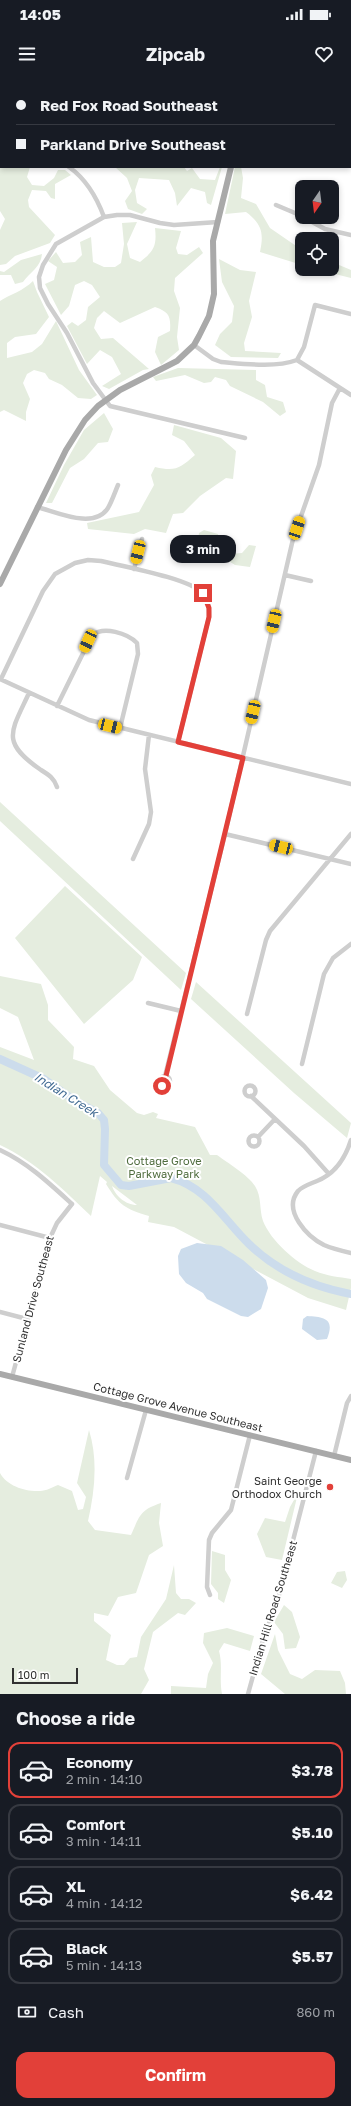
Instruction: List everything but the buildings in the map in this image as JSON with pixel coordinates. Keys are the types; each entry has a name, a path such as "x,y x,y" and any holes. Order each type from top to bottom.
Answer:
{"main road":[{"path":"0,584 37,507 75,434 86,420 106,400 135,381 170,365 194,345 204,327 213,299 215,282 213,247 231,168"},
{"name":"Cottage Grove Avenue Southeast","path":"0,1374 351,1460"}],"street":[{"path":"70,168 91,191 99,203 104,217"},
{"path":"276,205 295,213"},
{"path":"218,222 174,224 160,223 130,215 104,217 56,244 42,265 39,277 40,288 48,304 67,333 93,383 110,406 245,438"},
{"path":"316,224 325,229 351,235"},
{"path":"194,345 213,359 221,362 274,364 288,363 297,360 304,347 315,305 351,314"},
{"path":"297,360 351,395"},
{"path":"166,1076 243,758 293,539 319,466 332,403 340,388"},
{"path":"37,507 77,518 94,519 102,514 107,508 118,485"},
{"path":"134,569 142,539"},
{"path":"178,742 209,617 208,604 203,593 196,587 101,561 88,560 75,563 55,574 43,591 0,679 88,720 243,758 351,784"},
{"path":"285,575 311,581"},
{"path":"57,706 92,635 97,631 104,630 128,636 137,643 138,654 120,728"},
{"path":"29,693 13,728 15,746 23,758 54,779 57,787"},
{"path":"133,859 149,824 151,812 151,800 145,769 145,755 149,735"},
{"path":"225,834 351,864"},
{"path":"247,1014 266,940 270,931 328,859 351,834"},
{"path":"302,1064 324,974 333,958 351,944"},
{"path":"148,1004 181,1012"},
{"path":"251,1096 304,1146 329,1174"},
{"path":"258,1137 274,1119"},
{"path":"351,1140 342,1162 329,1174 303,1187 297,1192 293,1207 295,1216 306,1232 315,1239 334,1249 351,1253"},
{"name":"Sunland Drive Southeast","path":"0,1150 33,1169 72,1204 57,1222 50,1238 12,1377"},
{"path":"0,1226 50,1238"},
{"path":"0,1312 27,1319"},
{"path":"334,1456 347,1403 351,1396"},
{"path":"127,1478 146,1410"},
{"path":"210,1596 207,1587 209,1540 212,1533 231,1510 250,1435"},
{"name":"Indian Hill Road Southeast","path":"248,1694 263,1640 280,1595 316,1451"}],"green space":[{"path":"0,168 30,168 27,177 32,185 44,186 54,178 58,170 65,170 71,175 55,184 55,199 51,198 46,191 32,190 28,200 29,207 55,235 50,243 15,256 6,264 0,265 0,230 5,219 0,211"},
{"path":"116,168 185,168 187,171 192,168 200,179 215,180 220,168 222,168 211,205 207,203 205,192 191,188 177,206 175,193 169,180 139,178 135,190 137,203 147,209 142,214 128,209 125,201 132,191 127,178"},
{"path":"235,168 241,168 243,178 241,198 256,204 270,228 295,245 295,263 260,252 262,234 259,225 246,212 225,214"},
{"path":"137,222 127,244 130,258 140,262 149,255 155,244 155,228 181,231 176,248 178,254 187,255 199,247 203,253 175,278 174,291 180,308 177,337 179,350 161,365 155,352 158,337 170,331 170,322 166,313 155,307 120,323 104,311 97,318 94,328 101,339 113,338 149,369 143,370 109,389 102,386 121,374 112,357 100,350 87,364 67,326 72,322 78,326 86,320 88,307 100,297 92,285 84,281 75,285 69,306 61,315 45,284 54,280 57,267 48,261 56,252 63,263 75,262 82,255 80,242 91,237 93,262 104,267 115,267 121,263 124,244 122,223"},
{"path":"42,254 40,262 23,282 15,284 11,275 0,275 0,271 4,272 21,260"},
{"path":"219,259 240,270 256,272 249,301 252,317 244,343 245,351 281,353 278,358 231,357 215,345 220,334 232,322 234,306 222,282"},
{"path":"339,265 351,270 351,278 339,275"},
{"path":"33,281 49,317 36,334 15,337 7,343 7,358 32,352 42,344 56,321 79,370 97,395 91,399 78,398 62,385 49,379 45,373 34,370 27,374 23,383 30,399 26,412 26,421 4,410 0,412 0,301 21,290"},
{"path":"178,368 256,370 256,380 265,385 267,397 283,402 286,412 280,416 263,402 230,386 226,380 215,377 211,382 204,383 185,375 156,381 153,377"},
{"path":"104,413 113,429 108,442 98,443 84,459 70,468 52,503 46,503 64,465 84,430"},
{"path":"174,425 221,438 236,451 233,479 226,478 200,496 183,513 173,514 166,533 145,529 134,534 88,529 87,523 139,512 154,485 151,475 155,467 168,469 177,468 195,455 184,441 172,435"},
{"path":"204,530 218,534 220,545 230,554 242,553 249,545 256,546 250,567 235,565 224,558 170,544 182,537 198,540 199,533"},
{"path":"0,802 186,973 181,990 0,821"},
{"path":"65,886 142,957 133,980 84,1024 15,938"},
{"name":"Cottage Grove Parkway Park","path":"0,976 41,984 48,1005 48,1020 74,1047 73,1059 94,1066 110,1090 137,1113 144,1115 153,1112 158,1114 156,1118 195,1127 210,1155 217,1155 243,1173 255,1186 259,1194 263,1221 278,1244 300,1263 315,1271 351,1279 351,1288 346,1310 308,1298 174,1227 148,1222 149,1216 134,1211 119,1202 106,1184 107,1182 100,1176 91,1216 37,1168 25,1159 0,1145 0,1047 34,1060 18,1017 0,1008","holes":["112,1186 137,1205 133,1205 121,1199 115,1193"]},
{"path":"196,982 351,1123 347,1138 294,1093 191,999"},
{"path":"89,1430 94,1452 94,1487 88,1521 95,1530 131,1535 142,1514 149,1508 161,1503 159,1523 163,1546 149,1555 136,1593 118,1597 108,1616 94,1613 94,1621 111,1635 106,1660 117,1665 124,1665 130,1658 137,1657 141,1637 166,1599 174,1565 176,1593 181,1599 189,1599 196,1603 185,1615 178,1613 153,1632 144,1669 149,1680 141,1694 0,1694 0,1473 3,1478 12,1485 23,1489 42,1491 58,1485 72,1491 78,1510 83,1509 86,1497 77,1483"},
{"path":"298,1493 282,1560 266,1557 257,1534 265,1518 285,1522 290,1507"},
{"path":"212,1551 225,1555 225,1570 231,1580 224,1603 218,1599 218,1593 211,1584"},
{"path":"345,1571 347,1580 342,1588 331,1583 337,1572"},
{"path":"284,1605 292,1612 300,1637 296,1648 285,1649 283,1634 274,1622"},
{"path":"227,1628 254,1636 250,1651 224,1643 219,1651 221,1662 222,1694 171,1694 171,1686 206,1688 208,1674 213,1663 203,1643 204,1633"},
{"path":"275,1634 278,1650 290,1674 302,1679 315,1670 340,1671 345,1683 346,1694 285,1694 261,1674"}],"water":[{"path":"197,1243 221,1246 243,1260 266,1280 268,1288 261,1309 248,1317 241,1316 207,1299 203,1293 186,1283 179,1274 178,1256 181,1249"},
{"path":"307,1316 319,1317 327,1320 330,1327 327,1339 317,1340 302,1329 303,1319"}],"waterway":[{"name":"Indian Creek","path":"0,1059 44,1079 74,1100 98,1113 104,1120 104,1165 121,1185 129,1186 171,1178 184,1182 214,1205 240,1235 271,1262 309,1282 351,1294"}],"place":[{"name":"Saint George Orthodox Church","path":"330,1487"}],"route":[{"path":"162,1086 160,1080 162,1077 166,1076 243,758 178,742 209,617 209,608 203,593"}]}
